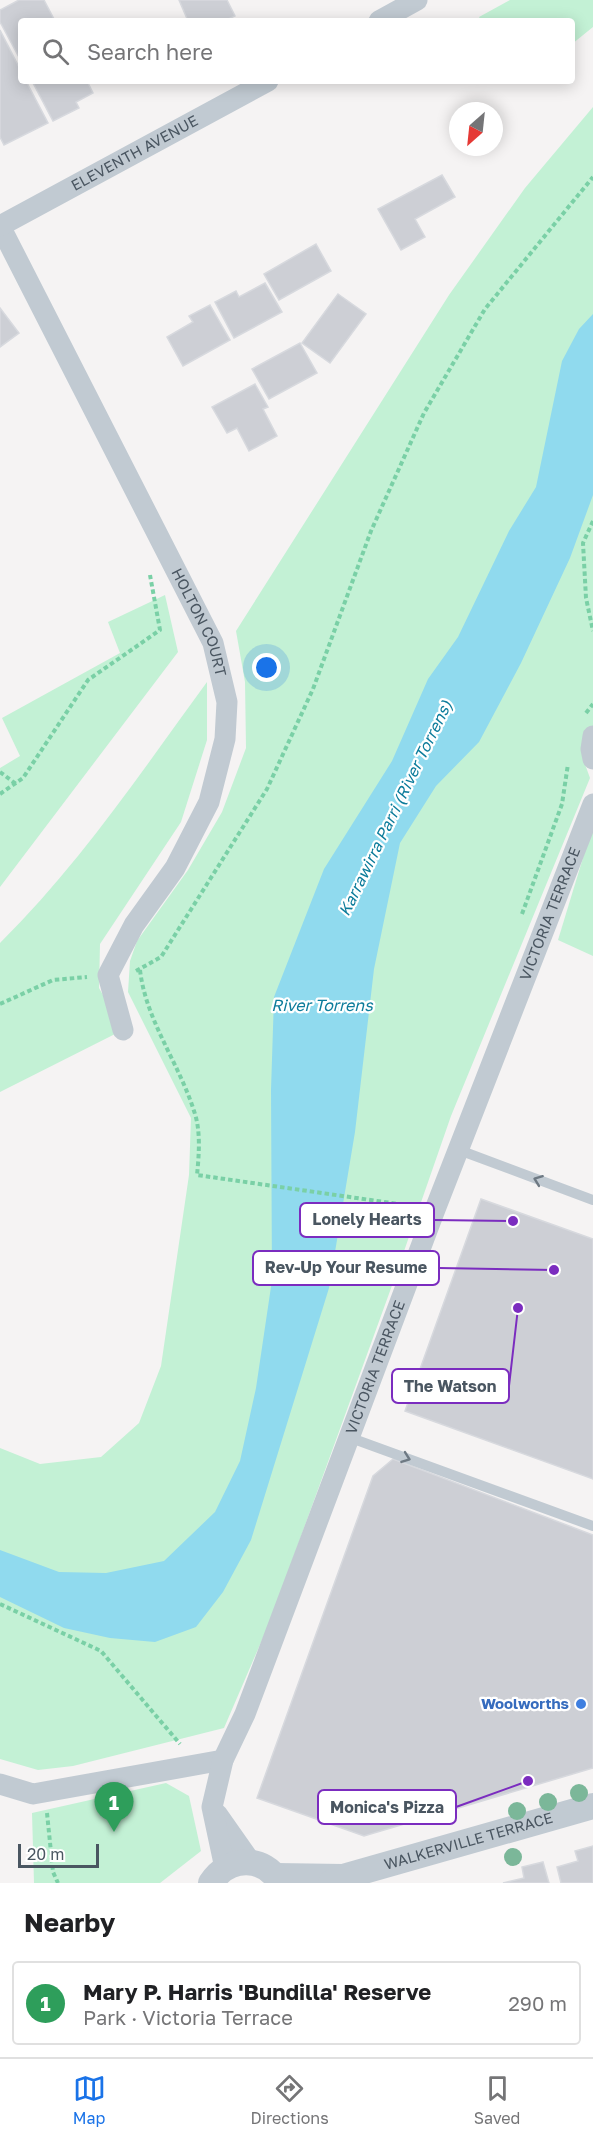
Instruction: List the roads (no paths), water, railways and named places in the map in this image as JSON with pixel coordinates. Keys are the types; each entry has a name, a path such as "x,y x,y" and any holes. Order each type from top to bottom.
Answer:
{"street":[{"path":"384,18 417,0"},
{"name":"ELEVENTH AVENUE","path":"0,226 262,84"},
{"name":"HOLTON COURT","path":"0,226 213,643 227,702 225,739 209,802 175,868 134,925 108,975 123,1030"},
{"path":"587,728 593,759"},
{"name":"VICTORIA TERRACE","path":"218,1875 212,1806 223,1760 245,1714 593,804"},
{"path":"0,1784 33,1794 223,1760"},
{"path":"212,1806 250,1861"},
{"name":"WALKERVILLE TERRACE","path":"278,1879 337,1880 593,1806"},
{"path":"218,1875 237,1862 250,1861 269,1869 278,1879"}],"lane":[{"path":"459,1150 593,1200"},
{"path":"351,1438 593,1527"}],"water":[{"name":"River Torrens","path":"593,314 593,495 570,558 521,663 479,742 436,786 400,843 374,969 355,1132 329,1288 251,1540 223,1592 196,1627 155,1642 110,1638 64,1628 0,1597 0,1550 59,1572 106,1573 164,1561 215,1512 240,1461 256,1388 272,1280 271,1090 274,997 324,869 392,761 428,679 458,637 509,531 536,487 562,361 579,329"}],"place":[{"name":"Lonely Hearts","path":"513,1221"},
{"name":"Rev-Up Your Resume","path":"554,1270"},
{"name":"The Watson","path":"518,1308"},
{"name":"Woolworths","path":"581,1704"},
{"name":"Monica's Pizza","path":"528,1781"},
{"name":"Mary P. Harris 'Bundilla' Reserve","path":"114,1832"}],"water label":[{"name":"Karrawirra Parri (River Torrens)","path":"395,808"}]}
